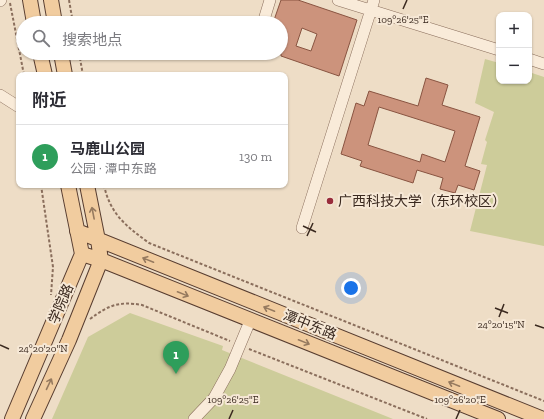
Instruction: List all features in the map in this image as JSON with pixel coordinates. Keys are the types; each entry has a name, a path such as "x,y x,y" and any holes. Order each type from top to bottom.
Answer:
{"main road":[{"path":"30,0 33,16"},
{"path":"51,0 54,16"},
{"path":"42,60 44,72"},
{"path":"63,60 65,72"},
{"path":"69,188 82,254"},
{"path":"88,188 101,260"},
{"name":"潭中东路","path":"77,231 542,419"},
{"name":"潭中东路","path":"82,254 101,260 250,321 498,419"},
{"name":"学院路","path":"12,419 82,254"},
{"name":"学院路","path":"37,418 101,260"}],"lane":[{"path":"265,16 270,0"},
{"path":"338,0 496,49"},
{"path":"302,228 374,0"},
{"path":"532,60 544,64"},
{"path":"0,95 16,105"},
{"path":"194,419 214,398 230,369 250,321"}],"path":[{"path":"9,0 16,35"},
{"path":"69,0 72,16"},
{"path":"21,60 23,72"},
{"path":"80,60 82,72"},
{"path":"41,188 53,267 51,295"},
{"path":"105,188 116,215 126,226 149,242 544,400"}],"shaded area":[{"path":"485,59 496,62 496,84 532,84 532,73 544,77 544,246 470,231 487,165 481,164 487,142 485,140 494,112 475,103"},
{"path":"130,313 223,346 222,350 393,419 52,419 88,337"}],"building":[{"path":"281,0 298,0 357,20 339,76 288,58 288,16 275,16","holes":["302,28 317,34 311,51 296,46"]},
{"path":"426,78 448,85 442,105 480,117 465,166 480,171 474,190 458,185 455,193 440,189 443,178 417,170 413,183 360,166 362,161 341,154 356,103 364,106 369,91 418,106","holes":["379,107 455,131 445,162 422,154 420,162 368,145"]}],"place":[{"name":"广西科技大学（东环校区）","path":"330,201"},
{"name":"马鹿山公园","path":"176,374"}]}
